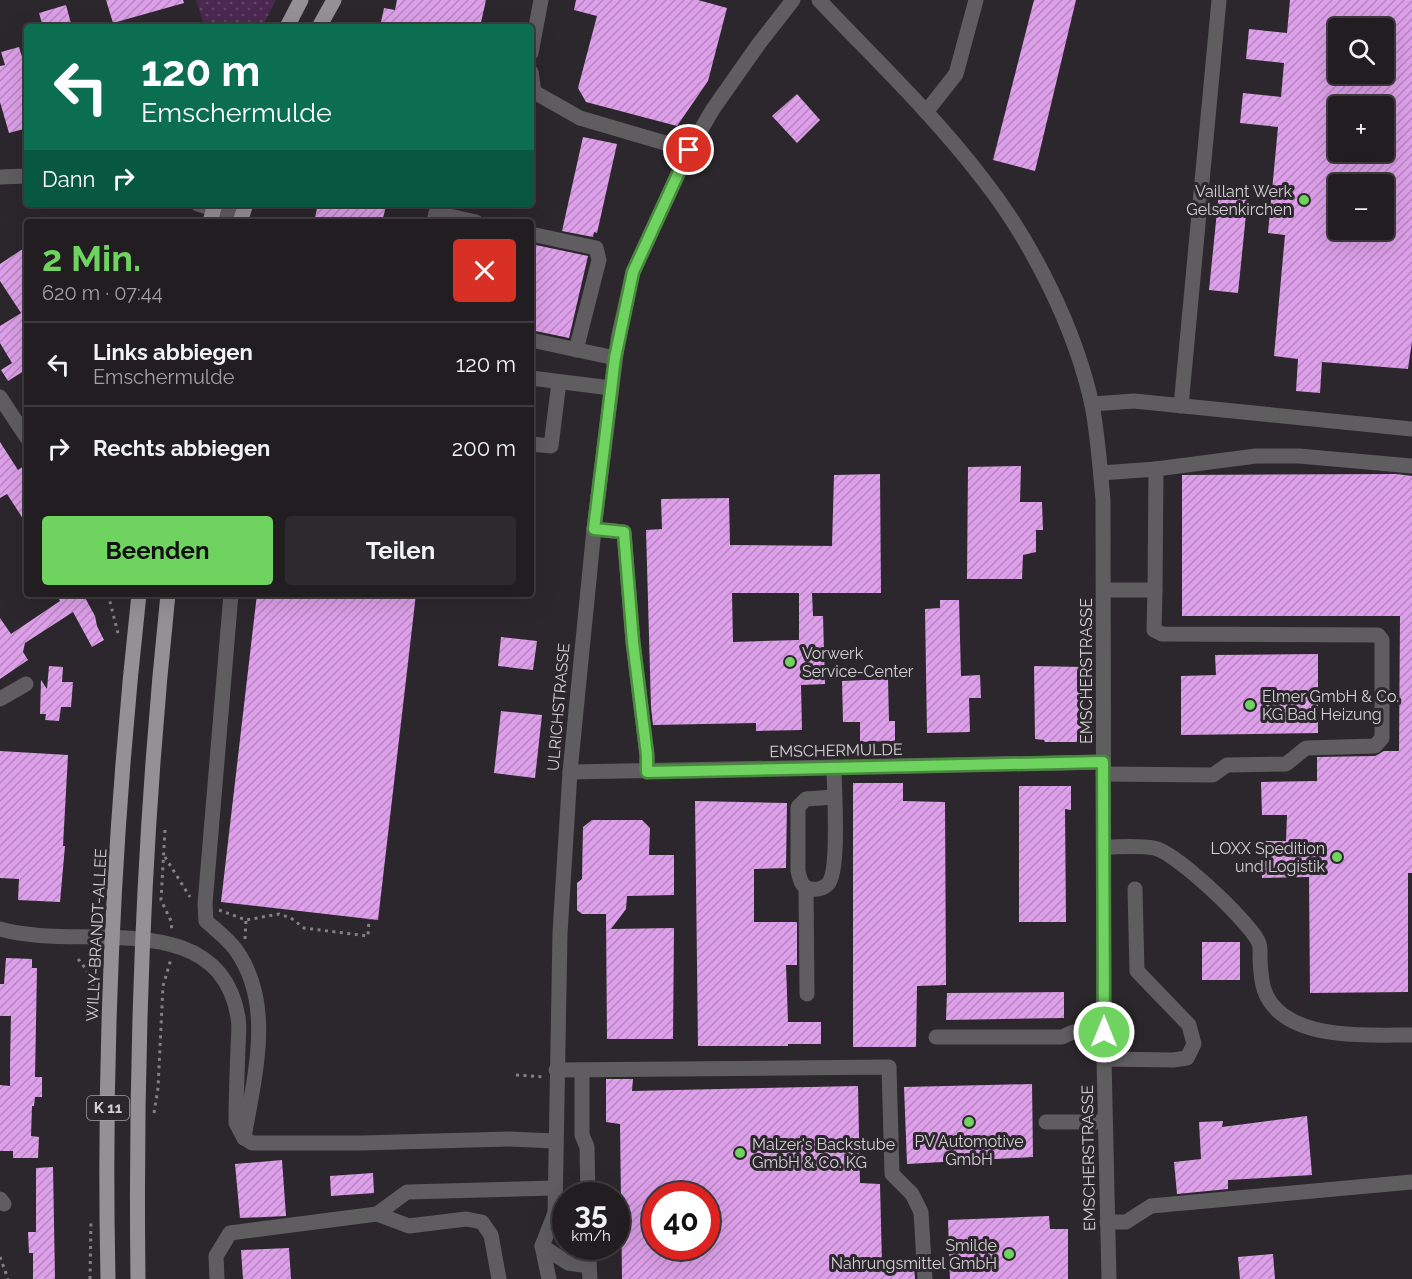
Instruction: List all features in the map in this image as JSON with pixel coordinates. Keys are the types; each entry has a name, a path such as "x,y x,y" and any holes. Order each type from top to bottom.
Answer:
{"main road":[{"path":"289,24 301,0"},
{"path":"321,24 334,0"},
{"name":"WILLY-BRANDT-ALLEE","path":"108,1279 108,1093 113,938 123,767 140,597"},
{"name":"K 11","path":"138,1279 137,1161 142,940 151,794 168,597"}],"street":[{"path":"534,39 542,0"},
{"name":"ULRICHSTRASSE","path":"555,1182 560,933 570,772 594,529 615,358 633,272 689,150 713,109 793,0"},
{"name":"EMSCHERSTRASSE","path":"819,0 926,112 983,179 1040,269 1069,330 1092,404 1103,500 1104,1122 1109,1279"},
{"path":"926,112 956,74 976,0"},
{"path":"1181,406 1219,0"},
{"path":"534,93 580,118 689,150"},
{"path":"0,177 24,176"},
{"path":"213,212 242,215"},
{"path":"435,219 436,213 463,219"},
{"path":"534,235 596,248 599,260 576,351"},
{"path":"534,341 615,358"},
{"path":"534,378 611,388"},
{"path":"534,444 551,446 559,382"},
{"path":"0,397 24,433"},
{"path":"1092,404 1134,401 1412,429"},
{"path":"1101,473 1156,469 1256,456 1299,456 1412,466"},
{"path":"1104,590 1155,590 1156,469"},
{"path":"594,529 624,532 647,772"},
{"name":"EMSCHERMULDE","path":"570,772 834,767 1103,768 1213,775 1227,765 1286,764 1306,748 1375,746 1382,738 1382,640 1378,635 1162,634 1154,630 1155,590"},
{"path":"231,597 205,904 206,921 235,949 256,995 259,1039 244,1138"},
{"path":"0,699 26,684"},
{"path":"834,767 835,862 827,884 820,889 806,887 800,881 798,871 798,807 806,799 834,797"},
{"path":"1104,847 1154,848 1172,855 1218,896 1259,943 1261,981 1269,1004 1285,1017 1311,1029 1358,1035 1412,1035"},
{"path":"806,887 807,994"},
{"path":"1104,1059 1173,1060 1187,1058 1194,1044 1189,1025 1137,971 1135,889"},
{"path":"0,929 27,935 113,938 173,944 208,960 228,984 239,1020 236,1123 244,1138 252,1143 509,1139 555,1141"},
{"path":"936,1037 1062,1037 1073,1032 1104,1032"},
{"path":"556,1074 582,1071 889,1067 892,1174 912,1194 921,1212 925,1279"},
{"path":"582,1071 582,1135 587,1147 588,1182"},
{"path":"1046,1122 1104,1122"},
{"path":"1107,1222 1126,1222 1151,1206 1412,1182"},
{"path":"377,1214 407,1192 552,1188"},
{"path":"217,1279 216,1256 230,1233 377,1214 409,1226 466,1220 482,1222 491,1235 499,1279"},
{"name":"ULRICHSTRASSE","path":"542,1246 552,1221"},
{"path":"542,1246 589,1273"},
{"path":"542,1246 549,1279"}],"path":[{"path":"109,597 120,642"},
{"path":"234,915 246,920 279,914 291,918 304,928 368,936 369,919"},
{"path":"244,940 246,920"},
{"path":"516,1075 556,1074"},
{"path":"0,1257 8,1279"}],"shaded area":[{"path":"196,0 276,0 264,24 204,24"}],"building":[{"path":"106,0 183,0 184,3 113,23"},
{"path":"397,0 486,0 481,24 381,24 384,8 395,10"},
{"path":"576,0 698,0 727,8 708,81 677,126 586,102 578,88 597,16 574,10"},
{"path":"1034,0 1076,0 1035,171 993,160"},
{"name":"Vaillant Werk Gelsenkirchen","path":"1290,0 1412,0 1412,341 1408,369 1322,362 1320,393 1296,391 1298,359 1274,356 1285,235 1268,233 1278,127 1240,123 1243,93 1281,97 1284,63 1246,59 1249,29 1287,33"},
{"path":"66,5 71,24 42,24 39,13"},
{"path":"19,47 24,63 24,129 9,133 0,102 0,66 5,65 1,52"},
{"path":"797,94 820,120 797,143 772,116"},
{"path":"583,137 617,144 597,233 594,232 593,237 562,231"},
{"path":"1219,192 1248,195 1238,293 1209,290"},
{"path":"317,207 386,207 383,219 315,219"},
{"path":"534,245 588,256 569,338 534,331"},
{"path":"24,248 24,371 8,381 1,370 12,363 0,343 0,326 21,313 0,281 0,264"},
{"path":"0,442 18,470 24,466 24,520 7,494 0,498"},
{"path":"1021,466 1020,502 1042,502 1043,530 1036,530 1036,552 1023,555 1022,579 967,579 968,467"},
{"path":"880,474 881,593 812,593 813,616 823,616 825,684 801,685 802,730 756,731 756,723 653,725 646,530 662,529 661,499 729,498 730,545 832,546 834,475","holes":["732,593 799,593 799,640 733,642"]},
{"path":"1396,474 1412,476 1412,873 1408,873 1408,992 1310,993 1309,877 1262,878 1262,841 1286,841 1287,815 1262,815 1261,782 1317,781 1317,757 1375,756 1384,751 1399,751 1400,616 1182,616 1182,475"},
{"path":"58,597 85,597 104,640 92,647 73,612 25,643 23,652 28,660 0,679 0,618 11,634 60,601"},
{"path":"257,597 416,597 378,920 221,902"},
{"path":"940,600 959,600 961,676 980,675 981,698 969,698 970,732 927,733 925,609 940,608"},
{"path":"501,637 537,641 533,670 498,666"},
{"name":"Elmer GmbH & Co. KG Bad Heizung","path":"1318,654 1318,733 1181,735 1181,676 1216,675 1215,655"},
{"path":"49,666 63,667 62,682 73,682 71,707 61,707 59,721 45,720 46,714 40,714 41,680 47,689"},
{"path":"1034,666 1083,667 1085,734 1077,742 1045,742 1035,739"},
{"path":"888,679 889,721 895,721 895,741 860,742 860,722 843,722 842,681"},
{"path":"501,711 542,715 535,778 494,773"},
{"path":"0,751 68,755 63,846 65,846 60,902 18,900 19,879 0,878"},
{"path":"853,783 903,783 903,801 945,802 946,985 917,986 916,1047 853,1047"},
{"path":"1019,786 1071,786 1071,810 1065,809 1066,922 1019,922"},
{"path":"695,801 787,803 786,868 754,869 754,922 797,922 797,965 786,965 788,1022 821,1022 821,1044 698,1046"},
{"path":"592,820 642,820 650,828 649,855 674,855 674,895 627,896 626,909 611,929 674,928 673,1039 607,1039 606,914 582,914 577,910 577,883 582,879 583,827"},
{"path":"1202,942 1240,942 1240,980 1202,980"},
{"path":"6,958 32,959 32,968 37,968 35,1077 42,1077 42,1097 35,1097 34,1106 32,1106 31,1136 39,1137 38,1158 13,1158 13,1151 0,1151 0,1085 10,1086 11,1016 0,1016 0,984 4,984"},
{"path":"1064,992 1064,1018 946,1020 947,993"},
{"name":"Malzer's Backstube GmbH & Co. KG","path":"606,1079 633,1079 632,1091 858,1086 860,1183 880,1184 882,1265 914,1265 915,1279 622,1279 622,1260 630,1260 630,1182 621,1182 620,1124 606,1122"},
{"name":"PV Automotive GmbH","path":"1032,1084 1033,1157 907,1164 904,1087"},
{"path":"1307,1116 1312,1175 1228,1180 1228,1189 1177,1194 1174,1162 1201,1159 1199,1122 1223,1121 1222,1127"},
{"path":"282,1160 286,1216 240,1218 235,1164"},
{"path":"53,1167 55,1279 33,1279 33,1253 29,1253 28,1232 36,1232 36,1168"},
{"path":"373,1173 374,1193 331,1196 330,1176"},
{"name":"Smilde Nahrungsmittel GmbH","path":"1049,1216 1050,1229 1068,1229 1068,1279 950,1279 948,1220"},
{"path":"289,1248 291,1279 243,1279 241,1250"},
{"path":"1273,1254 1275,1279 1240,1279 1238,1257"}],"place":[{"name":"Vaillant Werk Gelsenkirchen","path":"1304,200"},
{"name":"Vorwerk Service-Center","path":"790,662"},
{"name":"Elmer GmbH & Co. KG Bad Heizung","path":"1250,705"},
{"name":"LOXX Spedition und Logistik","path":"1337,857"},
{"name":"PV Automotive GmbH","path":"969,1122"},
{"name":"Malzer's Backstube GmbH & Co. KG","path":"740,1153"},
{"name":"Smilde Nahrungsmittel GmbH","path":"1009,1254"}],"route":[{"path":"689,150 633,272 615,358 594,529 624,532 647,772 1103,762 1104,1032"}]}
